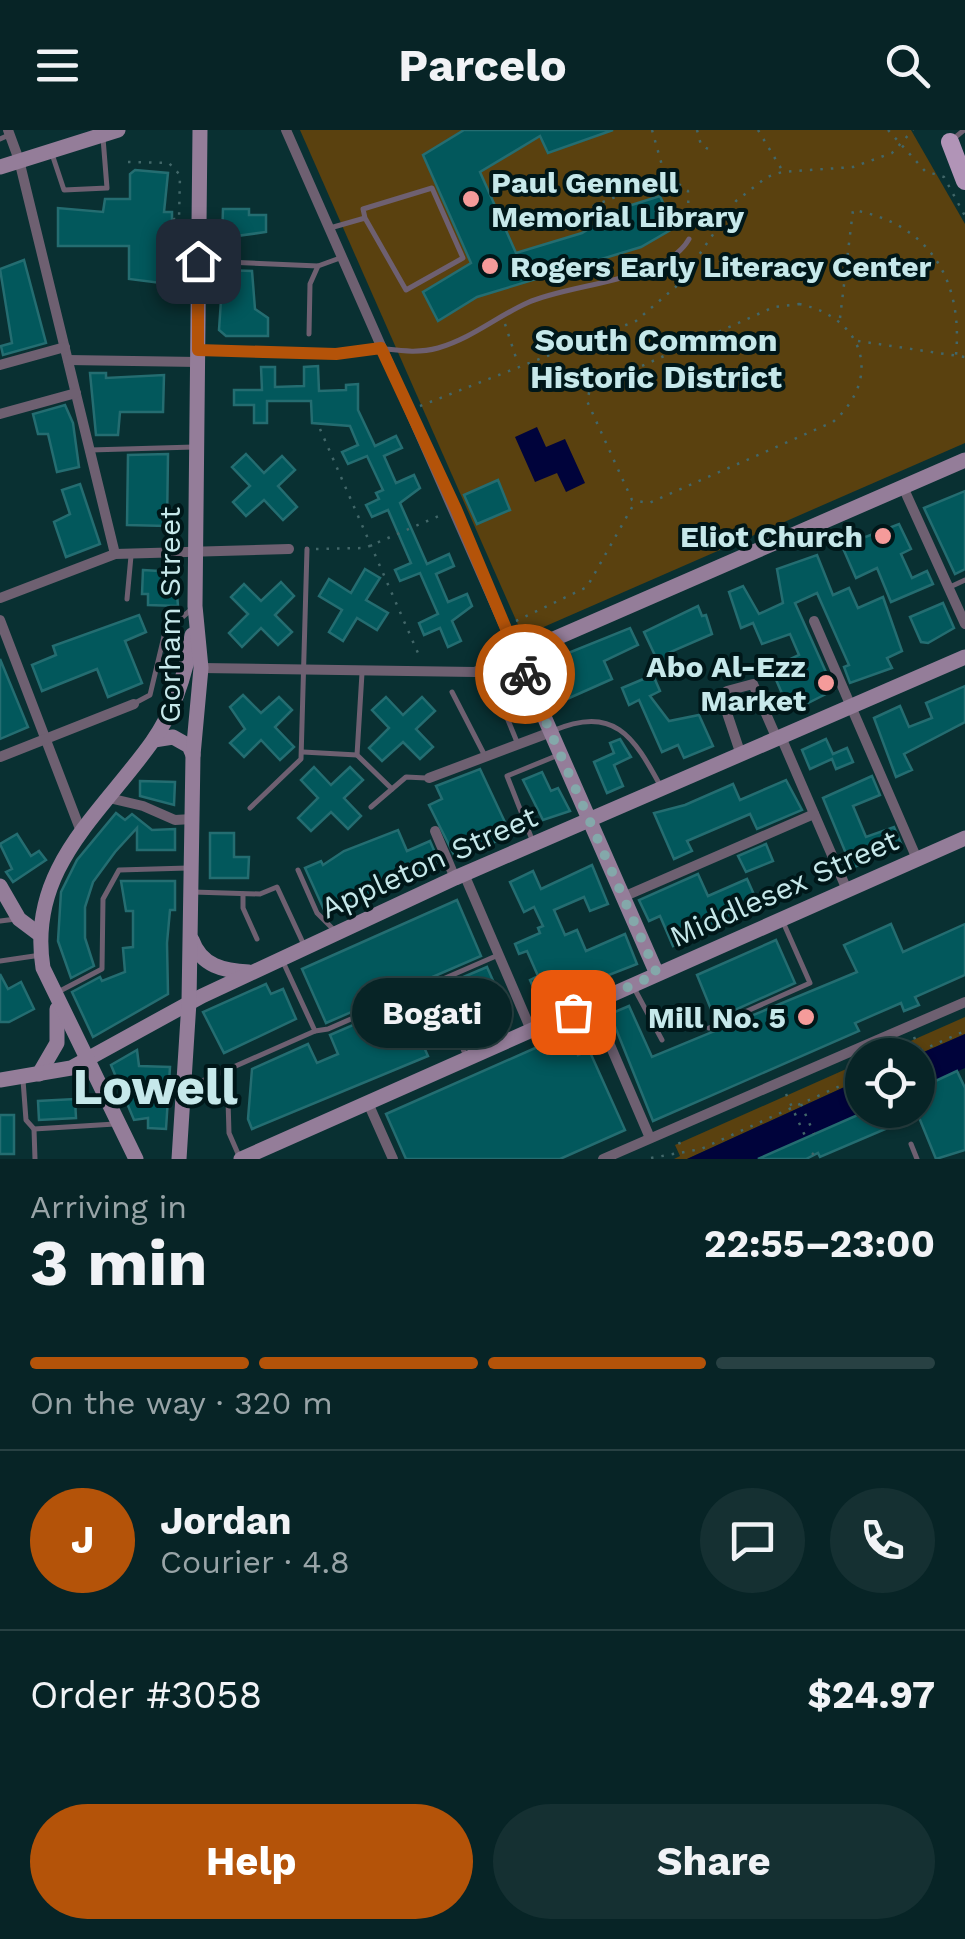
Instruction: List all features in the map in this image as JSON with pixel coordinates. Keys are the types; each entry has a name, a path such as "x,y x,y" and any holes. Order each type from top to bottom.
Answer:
{"main road":[{"name":"Gorham Street","path":"179,1159 189,1002 194,755 201,668 195,606 200,130"},
{"path":"0,167 110,132"},
{"path":"952,134 965,154"},
{"path":"952,134 965,180"},
{"path":"657,974 517,655 965,460"},
{"path":"136,1159 55,996 41,955 39,934 54,872 80,829 154,740 180,689 195,606"},
{"name":"Appleton Street","path":"0,1080 31,1076 87,1060 189,1002 460,876 965,656"},
{"path":"154,740 182,740 194,755"},
{"name":"Middlesex Street","path":"241,1159 965,838"},
{"path":"0,886 19,919 39,934"},
{"path":"190,935 198,955 209,963 222,969 254,972"},
{"path":"31,1076 58,1043 55,996"}],"street":[{"path":"201,668 475,672 517,655 286,130"},
{"path":"6,134 19,160 115,554"},
{"path":"0,365 65,347"},
{"path":"68,360 336,354 381,348"},
{"path":"0,414 76,394"},
{"path":"904,486 965,624"},
{"path":"0,598 115,554 289,549"},
{"path":"0,620 80,829"},
{"path":"814,621 916,859"},
{"path":"741,755 722,698 728,691 753,684 847,890"},
{"path":"0,757 134,704"},
{"path":"429,778 551,732"},
{"path":"109,798 144,806 175,820 192,819"},
{"path":"623,897 814,814"},
{"path":"435,831 531,1030"},
{"path":"603,1159 965,1002"},
{"path":"592,1004 650,1138"},
{"path":"368,1102 393,1159"}],"lane":[{"path":"51,150 64,190 107,188 110,132"},
{"path":"432,188 463,258 406,290 366,218 363,209 432,188"},
{"path":"330,228 366,218"},
{"path":"381,348 436,348 473,335 528,302 652,267 684,248 689,238"},
{"path":"198,261 318,266 343,257"},
{"path":"309,334 310,284 318,266"},
{"path":"90,450 197,447"},
{"path":"250,808 302,759 306,549"},
{"path":"127,599 131,554"},
{"path":"948,587 965,580"},
{"path":"134,704 150,695 165,632 195,606"},
{"path":"358,755 362,670"},
{"path":"452,692 485,757"},
{"path":"496,692 518,745"},
{"path":"551,732 605,720 623,728 662,789"},
{"path":"302,752 358,755 392,789"},
{"path":"534,844 507,776 561,754"},
{"path":"371,807 406,777 429,778"},
{"path":"55,996 102,970 100,918 113,875 130,867 191,868"},
{"path":"298,870 317,912 338,933"},
{"path":"191,892 243,894 277,888 305,948"},
{"path":"243,894 243,908 256,939"},
{"path":"0,921 19,919"},
{"path":"709,1028 810,983 782,919"},
{"path":"0,961 41,955"},
{"path":"184,1089 498,955"},
{"path":"282,959 314,1031"},
{"path":"633,985 662,1040"},
{"path":"442,996 467,1058"},
{"path":"31,1076 26,1120 34,1129 35,1159"},
{"path":"228,1100 229,1133 241,1159"},
{"path":"34,1129 118,1124"},
{"path":"911,1144 918,1159"}],"path":[{"path":"652,130 665,176"},
{"path":"697,130 700,145 708,149"},
{"path":"758,130 782,172"},
{"path":"888,130 924,171 944,176 965,216"},
{"path":"410,410 518,366 577,348 636,321 679,284 736,201 766,177 782,172 854,167 892,153 913,130"},
{"path":"128,162 169,163 180,175 179,219 174,219 172,227"},
{"path":"582,210 665,176 675,178 688,191 689,238"},
{"path":"840,319 854,210 873,213 912,236 943,268 959,311 956,355"},
{"path":"799,304 840,319 855,340 861,376 856,394 832,422 648,504 628,496 587,401 590,390 774,307 799,304"},
{"path":"503,317 518,366"},
{"path":"855,340 965,357"},
{"path":"320,429 422,661"},
{"path":"515,622 586,586 635,502"},
{"path":"306,549 372,545 456,509"},
{"path":"935,1045 965,1032"},
{"path":"649,1152 652,1158 664,1152 667,1159 683,1151 701,1149 845,1084"},
{"path":"786,1094 806,1138"},
{"path":"801,1105 814,1134"},
{"path":"679,1142 683,1151"},
{"path":"812,1153 818,1159"}],"shaded area":[{"path":"300,130 911,130 965,224 965,443 523,636"},
{"path":"537,427 546,447 565,439 585,483 566,492 557,473 535,482 515,437"},
{"path":"965,1017 965,1034 935,1047 935,1038 917,1038"},
{"path":"965,1034 965,1068 935,1081 935,1047"},
{"path":"845,1070 845,1087 687,1159 674,1159 680,1156 675,1145"},
{"path":"845,1087 845,1121 758,1159 687,1159"}],"building":[{"path":"464,130 613,130 548,153 540,136 480,172 516,253 582,233 622,208 660,196 674,228 641,247 477,297 438,321 423,292 471,263 423,155"},
{"path":"135,170 168,173 164,212 172,212 172,241 164,241 167,280 161,283 129,279 129,246 58,246 58,208 103,212 105,199 130,199 130,174"},
{"path":"223,209 249,209 249,215 266,215 266,232 222,238"},
{"path":"24,260 46,343 3,355 1,346 12,343 0,269"},
{"path":"223,270 252,271 255,309 268,318 268,336 226,336 219,330"},
{"path":"318,366 319,391 346,390 346,385 358,384 358,410 375,446 396,436 402,448 384,456 396,483 414,475 420,488 400,503 427,564 449,554 454,566 436,574 448,602 467,594 472,606 452,621 461,641 448,647 440,628 424,635 419,623 438,614 420,573 400,581 395,570 411,563 388,510 372,517 366,505 379,499 376,493 383,490 367,456 348,464 342,452 358,445 350,426 312,423 311,401 267,401 267,423 254,423 254,405 234,405 234,390 262,390 261,367 275,367 275,387 304,386 304,367"},
{"path":"90,373 106,373 106,378 164,375 163,412 120,412 118,435 96,435"},
{"path":"65,405 73,423 79,467 57,472 48,434 38,434 33,414"},
{"path":"168,454 167,526 127,525 128,455"},
{"path":"246,454 264,473 282,456 295,470 278,486 297,507 283,520 264,500 246,516 233,502 250,486 232,467"},
{"path":"498,480 510,510 477,524 464,495"},
{"path":"80,484 100,544 66,557 54,522 70,514 62,490"},
{"path":"965,491 965,569 955,574 924,508"},
{"path":"899,524 911,549 901,554 912,578 927,571 933,584 891,602 877,568 856,578 842,546"},
{"path":"817,555 833,595 849,588 858,608 883,597 902,651 887,658 892,668 850,683 844,667 849,665 817,593 795,603 834,690 790,712 771,668 799,655 790,634 762,644 753,623 741,628 729,592 743,586 759,614 783,603 777,569"},
{"path":"365,569 380,578 366,600 388,613 377,630 357,618 343,641 329,632 342,610 319,596 329,579 351,593"},
{"path":"143,570 175,572 178,606 148,605 148,594 142,594"},
{"path":"281,582 294,596 275,615 292,632 278,645 261,628 242,647 229,633 248,614 231,597 244,584 261,601"},
{"path":"943,603 954,628 928,643 921,642 910,617"},
{"path":"698,606 702,616 706,615 712,634 668,653 672,660 660,666 644,632"},
{"path":"139,615 146,632 125,641 142,683 108,697 97,669 42,691 32,665 56,655 53,646"},
{"path":"630,628 638,645 604,661 612,679 558,703 541,664"},
{"path":"0,659 28,727 0,739"},
{"path":"653,675 660,691 650,696 669,721 699,715 713,746 684,758 678,745 662,752 639,700 629,705 622,688"},
{"path":"965,686 965,722 904,754 912,770 896,777 874,718 900,706 909,727 932,718 926,703"},
{"path":"243,695 261,713 279,697 292,710 275,727 294,747 280,760 261,740 244,757 230,743 245,729 230,707"},
{"path":"386,697 403,715 422,697 435,711 416,729 433,747 420,759 403,742 382,761 369,748 389,728 372,710"},
{"path":"620,739 631,757 614,765 623,786 607,793 594,762 614,753 610,743"},
{"path":"826,739 833,754 847,748 853,762 836,769 832,759 810,769 802,750"},
{"path":"314,767 331,785 350,767 363,780 344,798 361,816 348,829 331,812 311,831 298,818 318,798 301,780"},
{"path":"480,769 511,835 456,859 429,805 442,799 436,786"},
{"path":"542,772 551,791 558,788 570,811 543,820 523,780"},
{"path":"872,776 880,795 853,806 866,837 894,827 902,846 852,868 823,798"},
{"path":"786,780 802,810 757,829 750,814 687,841 692,851 674,859 654,813 685,805 733,784 740,800"},
{"path":"140,781 175,782 174,805 140,796"},
{"path":"116,813 125,820 132,814 152,830 175,829 175,850 137,850 137,828 115,852 93,882 85,907 85,938 94,966 71,978 58,941 61,892 77,860"},
{"path":"398,830 407,851 430,841 439,862 398,880 400,885 325,912 305,868 321,861 323,865 344,851"},
{"path":"210,833 234,833 234,857 249,857 248,878 210,878"},
{"path":"17,834 31,856 39,851 46,860 13,882 6,872 12,869 0,844"},
{"path":"766,844 773,861 746,872 738,856"},
{"path":"592,865 608,904 590,911 584,897 554,910 565,935 577,930 586,951 625,934 637,964 540,1002 530,980 538,976 527,951 519,954 515,944 540,933 538,928 543,926 534,907 524,912 510,882 533,871 541,889"},
{"path":"698,874 708,896 747,879 760,908 673,946 660,916 649,921 639,900"},
{"path":"121,881 175,881 175,910 170,910 167,943 168,994 93,1037 72,992 100,977 102,981 125,972 123,948 133,947 133,911 126,911"},
{"path":"457,900 481,956 326,1023 302,969"},
{"name":"Mill No. 5","path":"891,924 903,952 965,924 965,975 915,997 919,1005 904,1011 901,1003 855,1023 859,1031 653,1121 610,1014 629,1006 652,1057 857,972 844,945"},
{"path":"776,940 795,983 715,1019 697,975"},
{"path":"487,967 510,1019 477,1034 454,981"},
{"path":"0,974 8,989 21,982 34,1009 9,1022 0,1022"},
{"path":"266,984 271,994 283,989 296,1019 224,1053 203,1012"},
{"path":"404,1003 428,1056 252,1129 248,1119 252,1069 308,1044 317,1063 338,1054 330,1035"},
{"path":"551,1041 556,1051 572,1043 578,1055 589,1050 625,1130 560,1159 406,1159 386,1114"},
{"path":"137,1050 139,1066 170,1067 166,1129 148,1128 148,1118 134,1120 111,1065"},
{"path":"957,1071 965,1088 965,1150 936,1159 923,1128 935,1128 935,1081"},
{"path":"75,1099 76,1118 39,1120 38,1101"},
{"path":"0,1115 14,1115 14,1154 0,1154"},
{"path":"845,1121 845,1128 888,1128 820,1157 818,1153 806,1159 758,1159"}],"way so far":[{"path":"525,674 657,974 573,1012"}],"place":[{"name":"Paul Gennell Memorial Library","path":"471,199"},
{"name":"Rogers Early Literacy Center","path":"490,266"},
{"name":"Eliot Church","path":"883,536"},
{"name":"Abo Al-Ezz Market","path":"826,683"},
{"name":"Bogati","path":"573,1012"},
{"name":"Mill No. 5","path":"806,1017"}],"district":[{"name":"South Common Historic District","path":"656,358"},
{"name":"Lowell","path":"155,1086"}],"route":[{"path":"198,261 198,350 336,354 381,348 456,509 525,674"}]}
